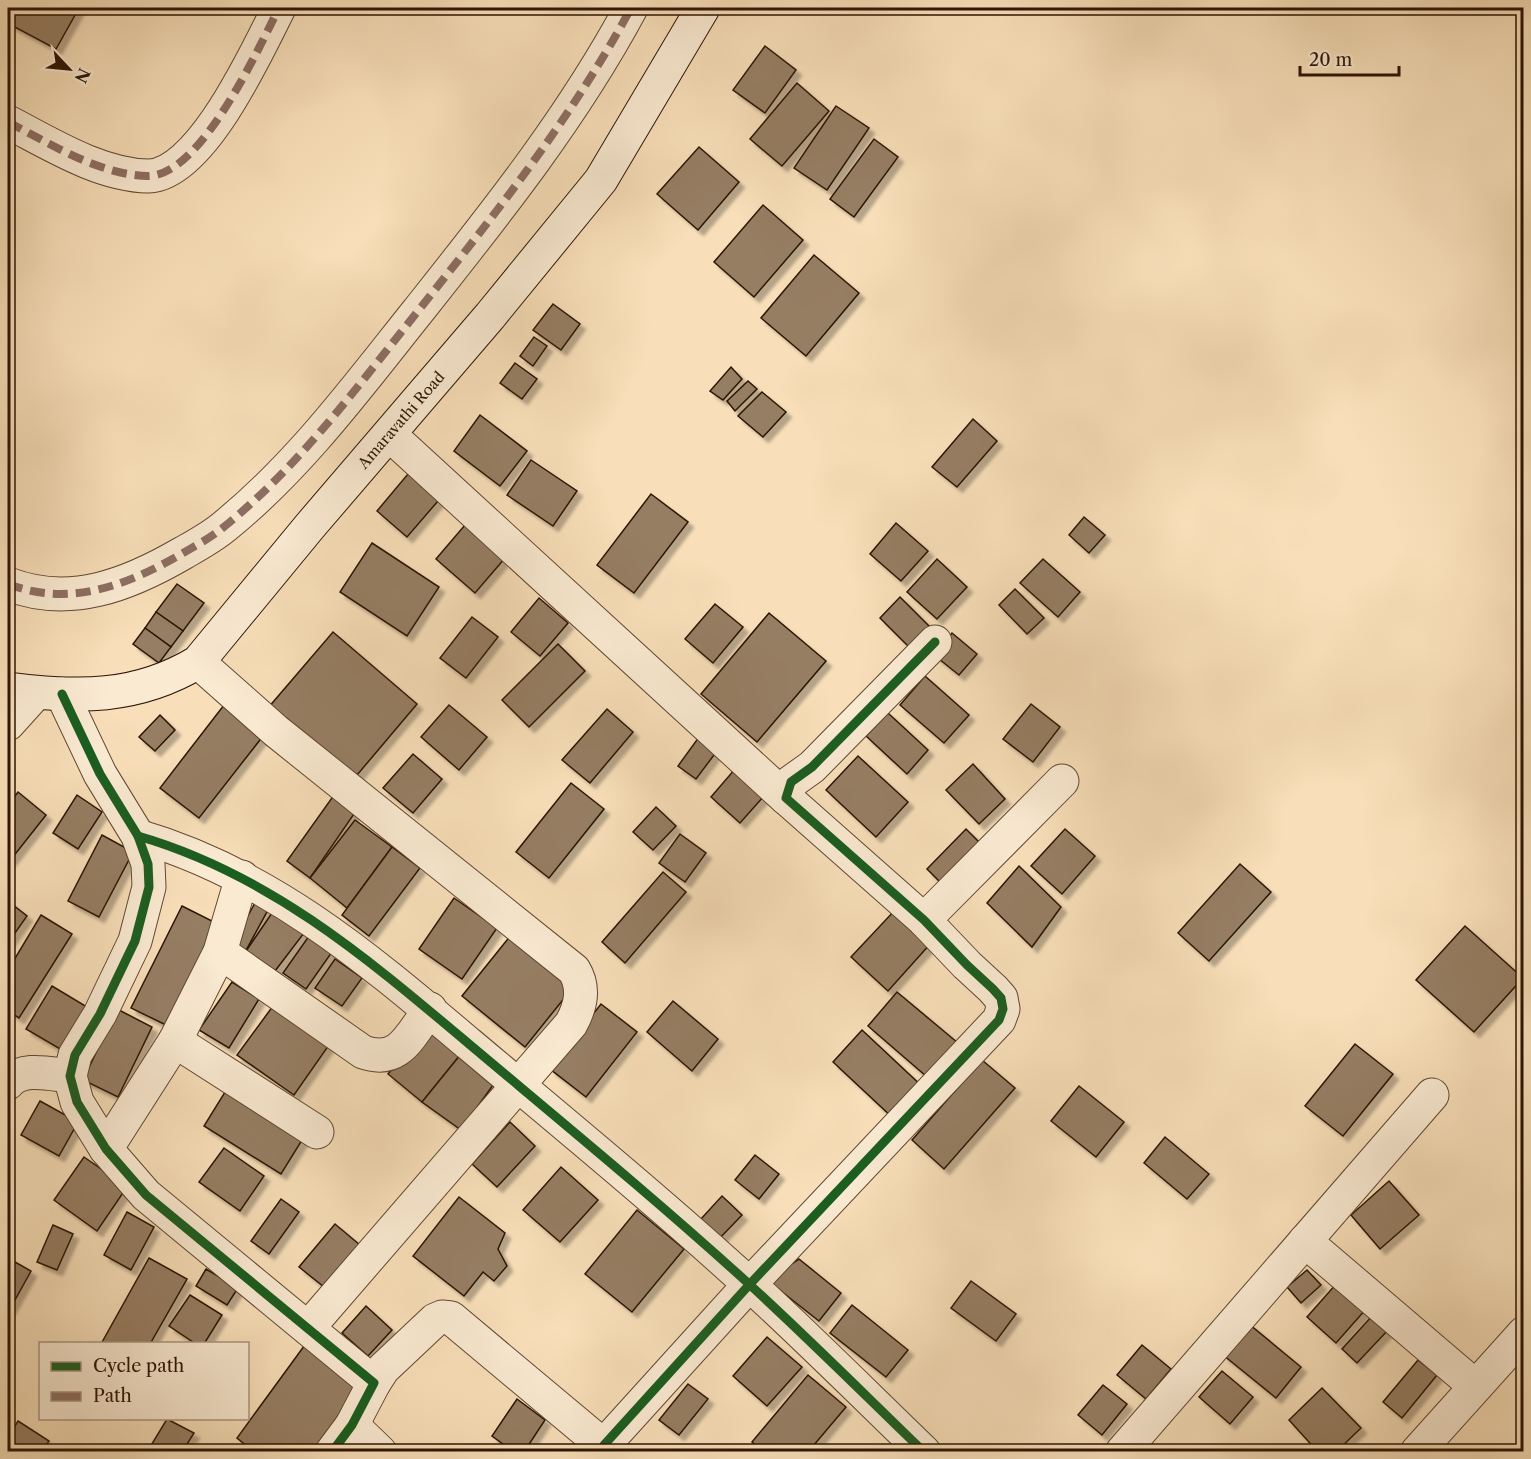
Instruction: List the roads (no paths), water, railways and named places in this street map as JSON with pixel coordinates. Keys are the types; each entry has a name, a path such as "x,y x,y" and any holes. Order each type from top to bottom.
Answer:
{"street":[{"path":"8,122 59,148 104,167 149,176 170,171 196,150 248,69 279,8"},
{"path":"8,584 23,590 64,596 106,590 152,571 214,534 273,482 332,420 520,182 599,63 630,8"},
{"name":"Amaravathi Road","path":"35,692 110,693 150,686 198,662 601,180 703,8"},
{"path":"332,1452 352,1425 383,1369 435,1320 442,1317 451,1318 607,1448 749,1285 999,1020 1003,1009 1001,998 924,920 786,798 390,435"},
{"path":"786,798 791,782 812,767 935,642"},
{"path":"198,662 276,731 574,970 580,979 582,994 578,1011 571,1024 462,1153 308,1328"},
{"path":"8,724 35,692 100,774 138,836 148,864 149,887 135,941 100,1014 75,1055 70,1076 77,1102 106,1149 146,1195 374,1383"},
{"path":"924,920 1062,781"},
{"path":"138,836 194,854 242,877 290,905 357,950 519,1083 749,1285 924,1452"},
{"path":"106,1149 175,1041 220,952 242,877"},
{"path":"220,952 363,1052 375,1056 387,1057 399,1049 430,1009"},
{"path":"175,1041 317,1132"},
{"path":"9,1077 30,1072 70,1076"},
{"path":"1122,1452 1432,1095"},
{"path":"1305,1241 1475,1386"},
{"path":"1417,1452 1524,1333"},
{"path":"352,1425 380,1452"}]}
